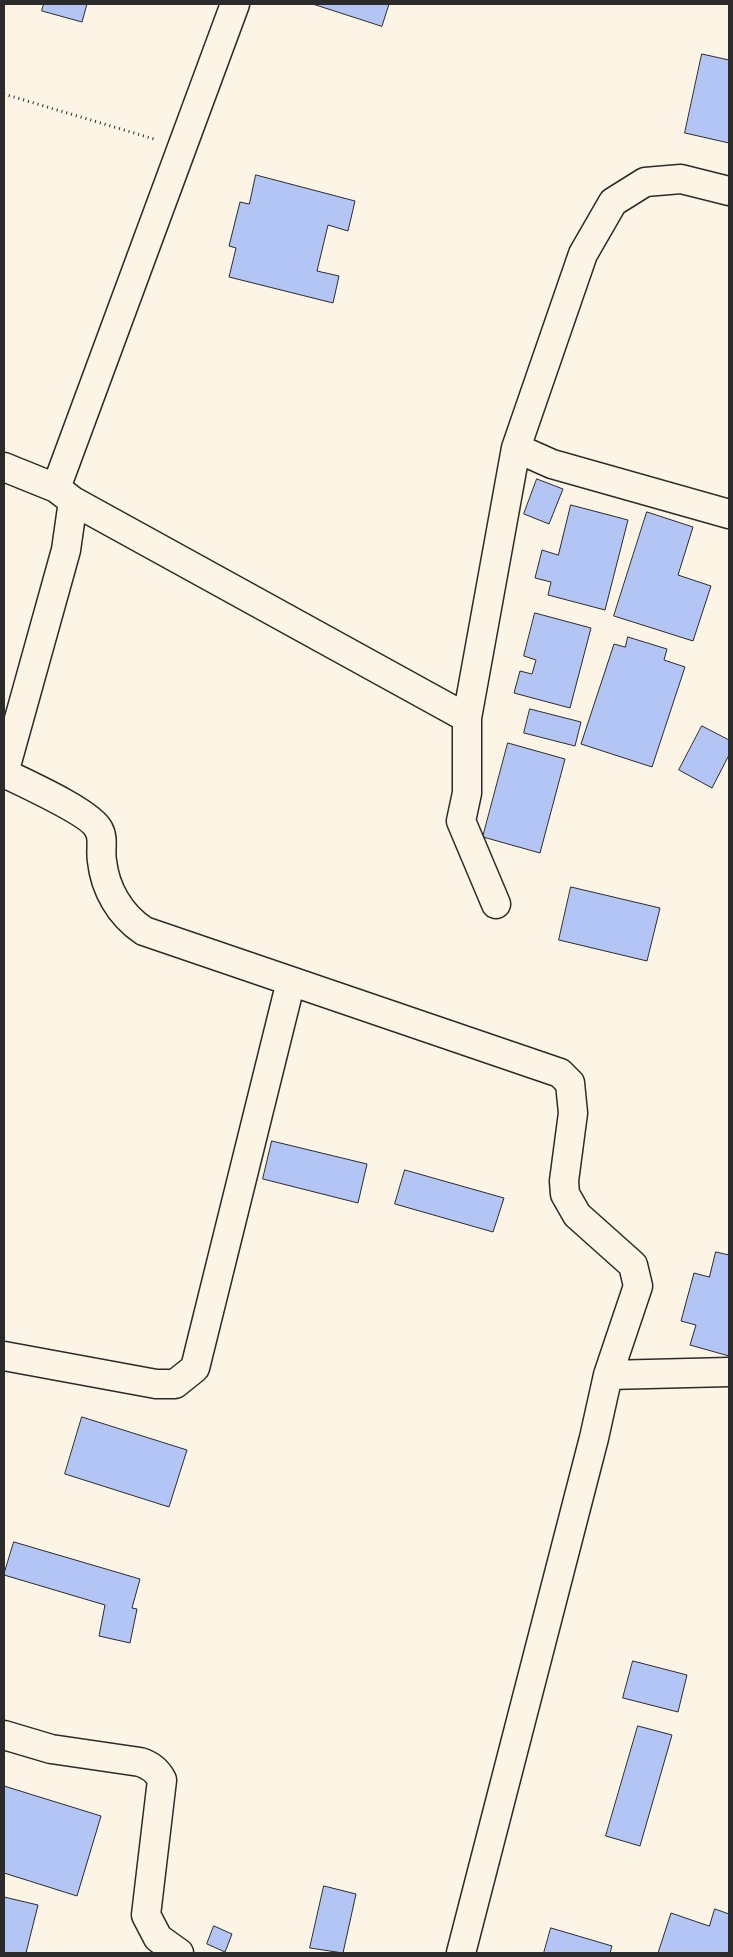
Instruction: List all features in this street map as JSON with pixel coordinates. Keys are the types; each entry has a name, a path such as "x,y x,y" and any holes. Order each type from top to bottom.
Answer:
{"street":[{"path":"235,4 182,148 64,494 66,550 4,772 79,812 96,825 101,838 102,861 109,889 131,922 144,931 560,1073 570,1083 573,1114 564,1181 565,1194 577,1215 633,1265 638,1286 608,1375 594,1438 461,1953"},
{"path":"496,904 461,821 467,794 466,718 516,448 583,254 614,202 645,182 681,179 729,191"},
{"path":"516,448 552,464 729,514"},
{"path":"4,467 64,494 466,718"},
{"path":"4,1356 156,1384 176,1384 195,1368 291,981"},
{"path":"608,1375 729,1372"},
{"path":"4,1735 52,1749 140,1762 159,1774 162,1780 146,1915 158,1938 179,1953"}],"path":[{"path":"4,94 182,148"}],"building":[{"path":"44,4 87,4 82,22 42,11"},
{"path":"313,4 389,4 382,26"},
{"path":"702,54 729,60 729,143 685,133"},
{"path":"256,175 355,201 348,231 328,225 317,271 339,276 333,303 229,277 236,248 229,246 240,202 249,204"},
{"path":"537,479 563,489 549,524 524,514"},
{"path":"571,505 628,520 605,610 548,595 551,582 535,578 542,550 558,555"},
{"path":"647,512 693,527 678,575 711,586 693,641 614,616"},
{"path":"535,613 591,628 570,708 514,693 520,671 532,674 536,660 524,656"},
{"path":"628,637 667,649 664,660 685,667 652,767 581,744 614,644 625,647"},
{"path":"530,709 581,722 575,746 524,733"},
{"path":"702,726 729,740 729,755 712,788 679,770"},
{"path":"508,743 565,759 540,853 483,837"},
{"path":"571,887 660,908 647,961 559,940"},
{"path":"272,1141 367,1164 358,1203 263,1179"},
{"path":"405,1170 504,1198 493,1232 395,1204"},
{"path":"716,1252 729,1255 729,1356 690,1345 696,1325 681,1321 694,1273 709,1277"},
{"path":"82,1417 187,1450 169,1507 65,1474"},
{"path":"14,1542 140,1579 132,1608 137,1609 130,1643 99,1636 105,1605 4,1575"},
{"path":"633,1661 687,1675 678,1712 623,1698"},
{"path":"638,1726 672,1735 640,1846 606,1836"},
{"path":"4,1786 101,1816 77,1896 4,1873"},
{"path":"324,1886 356,1894 343,1953 310,1948"},
{"path":"4,1897 38,1905 26,1953 4,1953"},
{"path":"715,1909 729,1914 729,1953 658,1953 671,1913 709,1926"},
{"path":"214,1926 232,1934 225,1952 207,1944"},
{"path":"551,1928 612,1946 610,1953 544,1953"}]}
